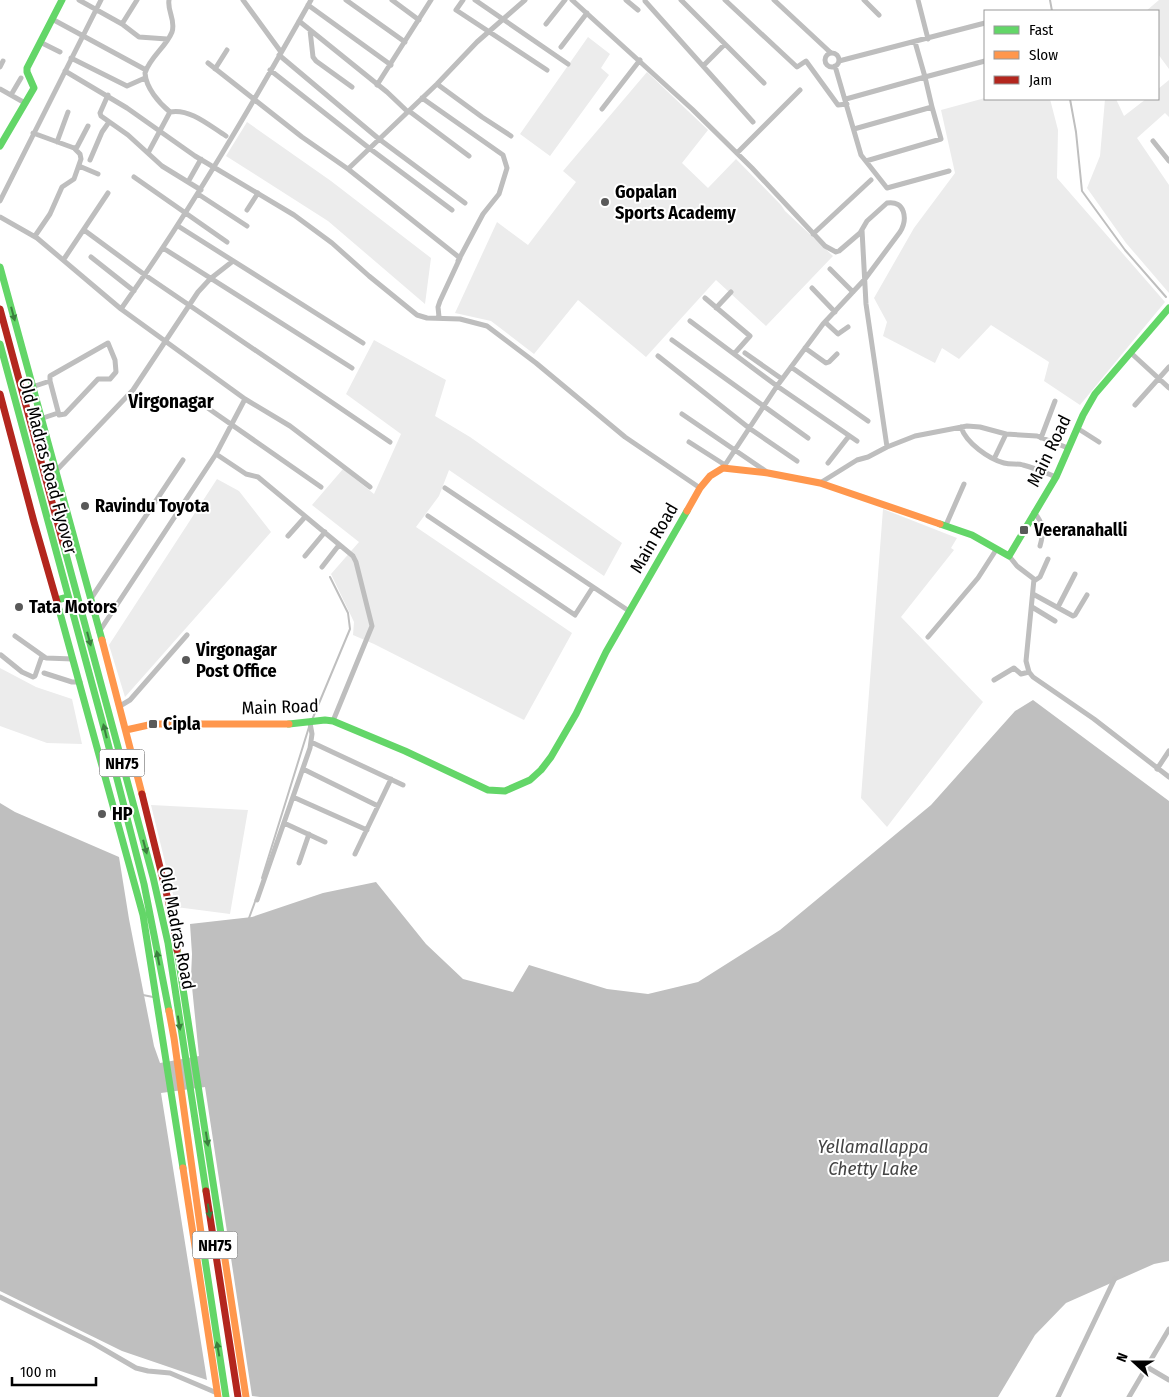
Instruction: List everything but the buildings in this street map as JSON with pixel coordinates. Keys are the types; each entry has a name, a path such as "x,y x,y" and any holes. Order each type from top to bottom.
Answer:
{"main road":[{"path":"0,146 34,86 27,70 62,0"},
{"path":"0,267 54,472 120,706 172,916 200,1091 234,1342 246,1397"},
{"name":"Main Road","path":"1009,556 1056,477 1077,428 1095,394 1169,308"},
{"name":"Old Madras Road Flyover","path":"0,309 44,474"},
{"name":"Old Madras Road Flyover","path":"0,344 68,597"},
{"path":"0,394 143,915 167,1059 217,1395"},
{"path":"724,467 768,472 820,483 972,535 1009,556"},
{"name":"Main Road","path":"126,730 153,724 300,724 326,720 333,721 404,751 488,790 504,791 530,780 552,757 576,714 606,652 700,488 710,476 724,467"},
{"name":"Old Madras Road","path":"44,474 153,877 168,943 180,1057 182,1096 212,1312 226,1397"},
{"path":"58,600 68,597"},
{"name":"Old Madras Road","path":"68,597 144,884 180,1057 191,1094 234,1342 238,1397"}],"street":[{"path":"79,0 122,24 139,37 167,39"},
{"path":"0,201 101,0"},
{"path":"122,24 137,0"},
{"path":"170,0 169,7 174,23 171,33 146,70 145,78 154,96 170,112 191,114 226,136"},
{"path":"243,0 280,53 379,139 465,203"},
{"path":"346,0 405,42"},
{"path":"392,0 419,20"},
{"path":"377,85 431,0"},
{"path":"463,0 456,10 547,70"},
{"path":"475,0 568,64"},
{"path":"348,169 409,112 488,32 526,0"},
{"path":"546,24 565,0"},
{"path":"572,0 640,60 737,153 825,246 836,252 860,233 867,221 887,203 891,202 899,206 905,215 905,224 900,232 865,279 825,322 805,348 777,386 724,467 689,442"},
{"path":"626,0 638,10"},
{"path":"645,0 753,122"},
{"path":"680,0 764,82"},
{"path":"725,0 797,67 806,61 838,105 925,77 984,61"},
{"path":"774,0 831,54 837,55 839,61"},
{"path":"864,0 879,15"},
{"path":"918,0 928,39"},
{"path":"121,309 145,276 199,192 310,2 391,64"},
{"path":"561,46 587,13"},
{"path":"52,19 146,70"},
{"path":"298,21 409,112 469,156"},
{"path":"835,66 839,61 984,23"},
{"path":"310,30 313,57 352,88"},
{"path":"40,42 60,52"},
{"path":"866,161 941,139 915,42"},
{"path":"703,66 725,44"},
{"path":"215,68 227,50"},
{"path":"831,54 827,56 826,62 829,66 835,66"},
{"path":"71,58 127,86 145,78"},
{"path":"602,110 640,60"},
{"path":"0,67 3,61"},
{"path":"208,62 460,258 458,261"},
{"path":"835,66 861,155 887,188 949,171"},
{"path":"65,70 108,95 201,159 294,215 332,243 417,315 427,318 460,318 487,326 536,362 625,437 700,488"},
{"path":"270,70 452,210"},
{"path":"11,95 21,78"},
{"path":"437,84 512,136"},
{"path":"0,89 25,103"},
{"path":"737,153 800,90"},
{"path":"108,95 100,113 102,116 128,135 162,166 188,182 247,226"},
{"path":"422,98 502,155 508,168 498,194 483,214 458,261 440,301 438,307 439,317"},
{"path":"854,129 932,107"},
{"path":"57,142 68,112"},
{"path":"148,153 170,112"},
{"path":"90,160 102,132 110,122"},
{"path":"74,148 77,147 88,126"},
{"path":"33,133 74,148 81,156 74,180 62,187 50,214 35,236"},
{"path":"1153,141 1169,161"},
{"path":"188,182 201,159"},
{"path":"79,166 98,174"},
{"path":"134,177 227,242"},
{"path":"813,234 871,180"},
{"path":"64,259 108,193"},
{"path":"247,210 258,193"},
{"path":"0,216 35,236 121,309 245,399 290,426 370,487"},
{"path":"178,226 363,343"},
{"path":"84,230 145,276 390,442"},
{"path":"862,230 866,304 887,447"},
{"path":"163,248 352,368"},
{"path":"91,257 134,292"},
{"path":"54,472 133,390 198,292 210,279 232,261"},
{"path":"830,269 853,292"},
{"path":"812,288 835,312"},
{"path":"716,308 731,292"},
{"path":"705,298 750,336 734,354"},
{"path":"690,321 777,386 857,441"},
{"path":"825,322 838,334 848,327"},
{"path":"672,340 808,438"},
{"path":"40,419 58,413 60,416 65,414 98,379 110,379 116,372 115,360 108,343 52,374 50,381 58,413"},
{"path":"805,348 826,363 837,354"},
{"path":"745,353 782,379"},
{"path":"1131,353 1169,388"},
{"path":"658,356 749,428 797,461"},
{"path":"791,367 868,421"},
{"path":"1135,405 1169,367"},
{"path":"32,387 50,381"},
{"path":"99,632 216,454 245,399"},
{"path":"1041,438 1055,400"},
{"path":"202,404 232,423 321,487"},
{"path":"682,414 768,472"},
{"path":"961,427 966,436 994,459 1007,464 1024,465 1056,477"},
{"path":"820,483 848,464 868,457 887,447 915,436 961,427 980,427 1006,434 1014,433 1041,438 1068,448"},
{"path":"1077,428 1099,442"},
{"path":"994,459 1006,434"},
{"path":"828,463 849,436"},
{"path":"216,454 246,474 258,477 353,556 356,562 372,626 333,721"},
{"path":"90,600 183,460"},
{"path":"946,525 964,484"},
{"path":"445,488 629,612"},
{"path":"1034,512 1040,519 1044,530 1040,546"},
{"path":"428,516 575,615 593,587"},
{"path":"288,536 305,517"},
{"path":"305,556 325,532"},
{"path":"322,567 339,545"},
{"path":"928,637 978,578 996,550"},
{"path":"1009,556 1014,563 1032,576 1034,581 1026,661 1028,672 1094,719 1169,777"},
{"path":"1034,581 1040,577 1048,559"},
{"path":"1058,607 1075,574"},
{"path":"1033,594 1074,616 1087,595"},
{"path":"1032,607 1055,621"},
{"path":"120,706 134,696 187,635"},
{"path":"15,636 49,659 74,659"},
{"path":"1,656 22,672 33,677 42,656"},
{"path":"994,680 1014,668 1021,674 1028,672"},
{"path":"44,673 72,682 80,682"},
{"path":"257,900 303,769 311,742 310,723"},
{"path":"311,742 403,785"},
{"path":"1157,769 1169,751"},
{"path":"303,769 378,806"},
{"path":"355,854 391,779"},
{"path":"293,797 367,830"},
{"path":"284,823 325,842"},
{"path":"300,863 309,834"},
{"path":"1058,1397 1114,1278"},
{"path":"0,1297 88,1340 136,1368 170,1373 217,1395"},
{"path":"1129,1397 1169,1329"},
{"path":"1147,1367 1169,1380"}],"shaded area":[{"path":"1159,0 1169,0 1169,69 1159,55 1159,10 1147,10"},
{"path":"588,37 610,54 601,68 609,75 550,156 520,134"},
{"path":"647,72 708,130 682,163 708,188 736,159 785,211 833,256 766,326 716,280 646,357 578,300 534,354 491,321 455,313 497,222 528,245 576,182 563,171"},
{"path":"1169,80 1169,117 1165,113 1137,138 1169,185 1169,293 1126,243 1087,188 1100,156 1105,100 1116,100 1124,116 1145,100 1159,100 1159,88"},
{"path":"984,98 984,100 1050,100 1058,130 1057,178 1165,302 1080,405 1044,381 1049,362 991,325 959,359 942,348 935,363 883,336 887,322 874,298 914,228 955,173 941,110"},
{"path":"247,122 331,181 431,258 425,304 328,221 226,156"},
{"path":"374,340 446,380 435,416 470,437 622,543 604,576 449,470 439,496 416,527 572,633 524,720 353,635 354,622 331,574 359,542 312,505 343,469 374,494 401,434 346,394"},
{"path":"217,479 239,491 271,532 125,697 109,645"},
{"path":"883,509 957,538 951,548 954,550 901,617 983,702 887,827 861,798"},
{"path":"0,668 36,687 72,699 82,744 47,743 0,726"},
{"path":"151,805 248,810 230,914 176,907"}],"water":[{"name":"Yellamallappa Chetty Lake","path":"1033,700 1169,801 1169,1261 1154,1264 1066,1303 1035,1335 998,1397 252,1396 205,1087 161,1093 207,1380 122,1351 0,1291 0,803 15,812 119,857 154,1046 160,1063 199,1056 191,977 190,924 252,917 323,893 376,882 426,944 463,979 513,992 529,965 607,989 648,994 698,982 780,930 931,805 1015,711"}],"waterway":[{"path":"1050,0 1052,10"},
{"path":"1070,100 1076,132 1082,191 1125,250 1166,297"},
{"path":"312,720 350,629 348,613 330,577"},
{"path":"262,878 309,727"},
{"path":"249,918 256,899"},
{"path":"143,995 153,997"}],"traffic: fast":[{"path":"0,146 34,88 27,68 62,0"},
{"path":"0,267 102,640"},
{"path":"940,524 972,535 1009,556 1056,477 1083,415 1095,394 1169,308"},
{"path":"0,344 104,728 144,884 169,1011"},
{"path":"289,724 325,720 333,721 405,751 488,790 505,791 530,780 551,757 576,714 606,652 687,511"},
{"path":"63,543 153,877 168,943 206,1191"},
{"path":"57,600 68,597"},
{"path":"57,602 143,915 183,1168"},
{"path":"177,950 224,1253"},
{"path":"202,1240 226,1397"}],"traffic: slow":[{"path":"687,511 700,488 710,476 723,468 768,473 820,483 940,524"},
{"path":"102,640 142,794"},
{"path":"126,730 153,724 289,724"},
{"path":"169,1011 202,1240"},
{"path":"183,1168 218,1397"},
{"path":"224,1253 246,1397"}],"traffic: jam":[{"path":"0,309 63,543"},
{"path":"0,394 57,602"},
{"path":"142,794 172,916 177,950"},
{"path":"206,1191 238,1397"}],"place":[{"name":"Gopalan Sports Academy","path":"605,202"},
{"name":"Ravindu Toyota","path":"85,506"},
{"name":"Veeranahalli","path":"1024,530"},
{"name":"Tata Motors","path":"19,607"},
{"name":"Virgonagar Post Office","path":"186,660"},
{"name":"Cipla","path":"153,724"},
{"name":"HP","path":"102,814"}],"district":[{"name":"Virgonagar","path":"171,401"}]}
